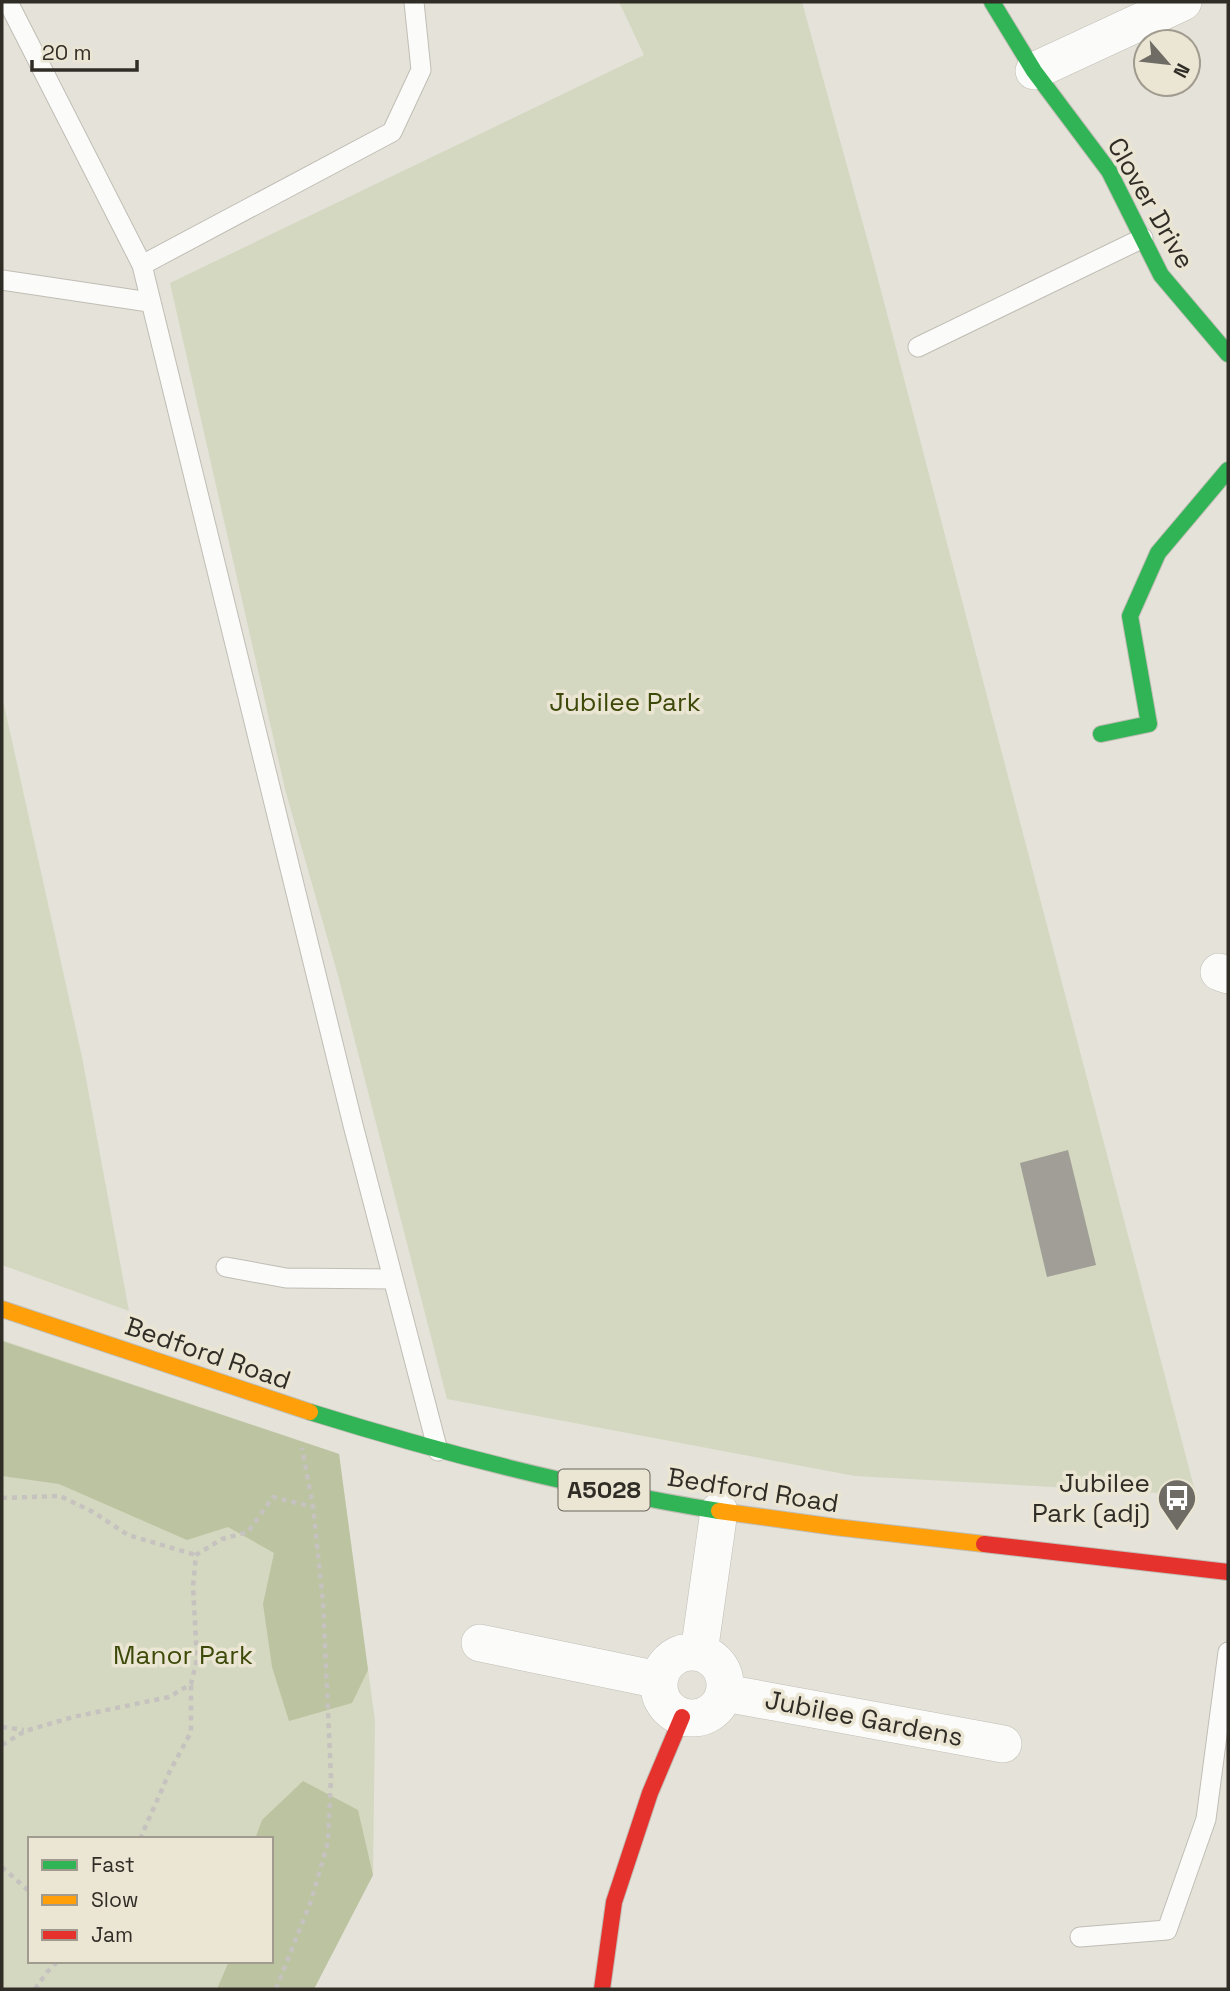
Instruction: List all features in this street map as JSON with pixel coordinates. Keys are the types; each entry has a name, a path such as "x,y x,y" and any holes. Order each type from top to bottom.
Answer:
{"main road":[{"name":"Clover Drive","path":"992,2 1034,71 1110,171 1161,275 1228,354"},
{"path":"1101,734 1149,724 1130,615 1158,553 1228,470"},
{"name":"Bedford Road","path":"2,1309 294,1409 439,1452 602,1490 858,1532 1104,1555 1228,1572"},
{"path":"602,1989 614,1902 650,1793 682,1717"}],"street":[{"path":"1034,71 1183,2"},
{"path":"699,1653 719,1511"},
{"path":"480,1643 659,1680"},
{"path":"699,1653 713,1660 722,1670 725,1679 724,1693 711,1713 692,1719 682,1717 664,1703 659,1690 659,1680 672,1659 681,1654 699,1653"},
{"name":"Jubilee Gardens","path":"724,1693 1003,1744"}],"lane":[{"path":"8,2 142,265 342,1084 439,1452"},
{"path":"142,265 392,132 421,70 414,2"},
{"path":"918,347 1143,238"},
{"path":"2,280 149,302"},
{"path":"226,1267 286,1278 393,1279"},
{"path":"1080,1937 1167,1930 1206,1819 1228,1652"}],"path":[{"path":"276,1989 311,1901 328,1843 331,1778 323,1601 313,1507 294,1409"},
{"path":"2,1498 60,1496 93,1511 128,1535 196,1555 222,1539 248,1532 273,1497 313,1507"},
{"path":"141,1837 170,1770 191,1732 191,1684 197,1660 193,1586 196,1555"},
{"path":"2,1745 25,1731 73,1717 169,1697 191,1684"},
{"path":"2,1727 25,1731"},
{"path":"2,1867 28,1890"},
{"path":"35,1989 56,1963"}],"green space":[{"name":"Jubilee Park","path":"619,2 802,2 874,264 1196,1495 855,1476 447,1399 339,979 285,789 170,283 644,55"},
{"path":"2,696 82,1057 129,1311 2,1265"},
{"name":"Manor Park","path":"2,1340 339,1454 375,1721 373,1875 314,1989 2,1989"},
{"path":"2,1341 339,1454 368,1670 352,1703 289,1721 272,1667 263,1604 274,1553 228,1527 187,1540 59,1484 2,1476"},
{"path":"303,1781 358,1810 373,1875 314,1989 217,1989 228,1963 273,1963 273,1837 256,1837 262,1820"}],"building":[{"path":"1068,1150 1096,1265 1047,1277 1020,1163"}],"traffic: fast":[{"path":"992,2 1034,71 1109,171 1161,275 1228,354"},
{"path":"1101,734 1149,724 1130,616 1158,553 1228,470"},
{"path":"310,1412 513,1469 615,1492 719,1511"}],"traffic: slow":[{"path":"2,1309 310,1412"},
{"path":"719,1511 984,1544"}],"traffic: jam":[{"path":"984,1544 1228,1572"},
{"path":"602,1989 614,1902 650,1793 682,1717"}],"place":[{"name":"Jubilee Park (adj)","path":"1177,1532"}]}
